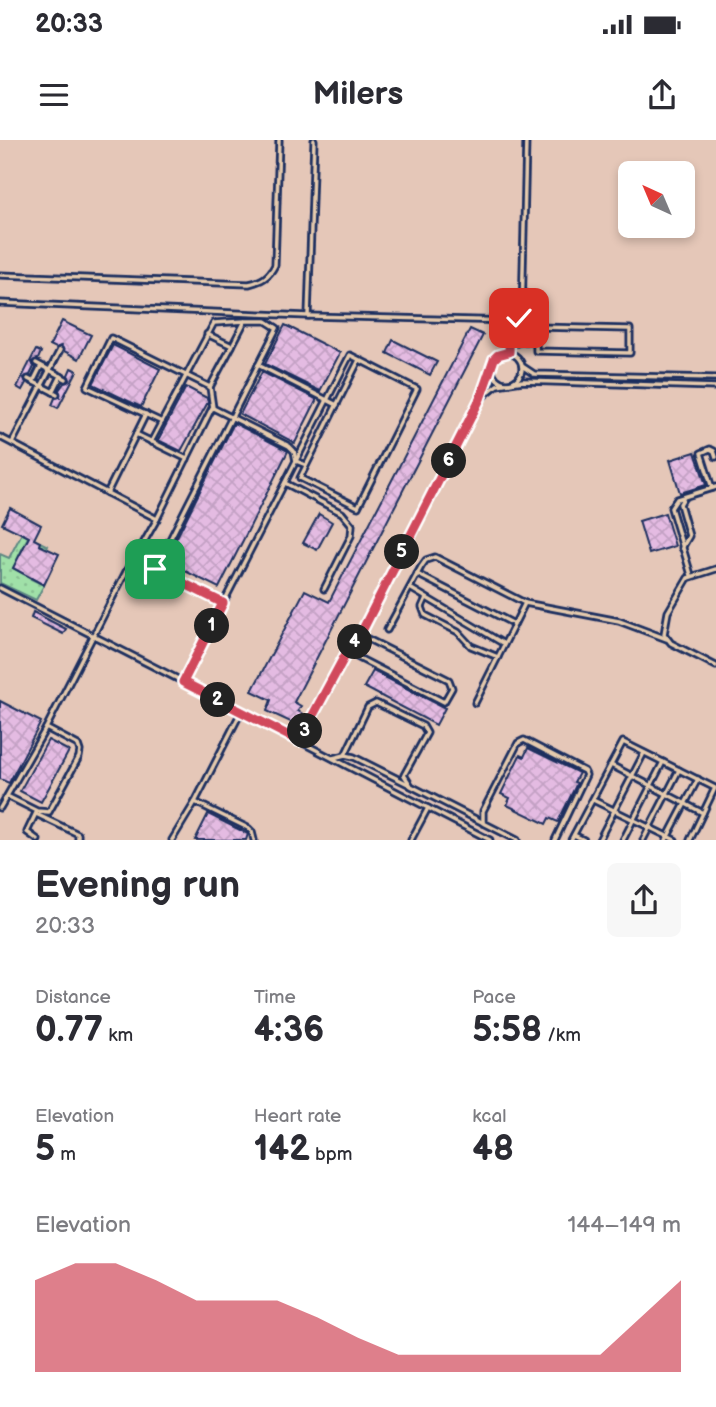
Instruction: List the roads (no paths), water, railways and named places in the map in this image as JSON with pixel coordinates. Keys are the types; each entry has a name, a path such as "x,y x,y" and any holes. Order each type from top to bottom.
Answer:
{"lane":[{"path":"0,275 249,284 260,282 275,265 279,140"},
{"path":"308,316 314,140"},
{"path":"0,303 510,322 522,315 526,140"},
{"path":"0,808 46,728 133,558 157,519 212,408 210,387 245,321"},
{"path":"151,442 214,323 265,321 277,327 155,569"},
{"path":"509,352 510,322"},
{"path":"537,327 631,329 630,352 536,351 536,340 537,327"},
{"path":"510,328 520,335 536,340"},
{"path":"208,334 232,346"},
{"path":"162,422 87,387 111,338 210,387"},
{"path":"510,345 536,340"},
{"path":"12,443 60,350"},
{"path":"299,741 347,652 360,635 480,399 498,355 509,352 518,357 522,366 534,373 716,378"},
{"path":"183,682 350,355 417,389 358,507 300,478 359,360"},
{"path":"28,379 55,393 63,377 36,363"},
{"path":"258,365 337,405"},
{"path":"492,365 494,376 509,383 517,379 522,366"},
{"path":"33,382 41,366"},
{"path":"480,399 497,385 533,381 716,387"},
{"path":"212,408 289,446 295,451 296,461"},
{"path":"107,493 146,414"},
{"path":"136,434 187,459"},
{"path":"0,437 157,519"},
{"path":"691,575 670,513 673,502 714,488 701,453 710,449 716,457"},
{"path":"296,461 306,465"},
{"path":"285,482 342,513 352,525 351,536 324,589"},
{"path":"682,548 689,536 680,504 685,497"},
{"path":"140,549 140,562"},
{"path":"387,629 426,560 435,557 525,603 619,621 667,639 716,666"},
{"path":"133,558 223,603"},
{"path":"667,639 664,629 668,612 691,575 716,569"},
{"path":"417,574 514,624"},
{"path":"0,588 490,840"},
{"path":"409,588 504,644"},
{"path":"426,598 422,607 425,615 458,632 471,646 498,657"},
{"path":"475,703 525,603"},
{"path":"347,652 444,702 452,688 449,680 360,635"},
{"path":"345,755 369,708 376,703 423,726 427,733 404,775 411,786"},
{"path":"172,840 195,802 241,712"},
{"path":"36,812 48,812 53,807 80,751 74,741 46,728"},
{"path":"474,818 483,811 518,743 524,740 584,771 586,775 555,840"},
{"path":"584,840 573,838 623,742 715,788 690,840"},
{"path":"599,840 644,753"},
{"path":"331,759 345,755 354,757 517,840"},
{"path":"623,840 663,762"},
{"path":"611,765 703,813"},
{"path":"643,840 679,770"},
{"path":"667,838 698,779"},
{"path":"7,796 78,834 78,840"},
{"path":"593,800 675,840"},
{"path":"195,802 248,828 254,840"},
{"path":"411,840 428,808"},
{"path":"483,811 483,823"},
{"path":"36,812 27,832 38,840"}]}
